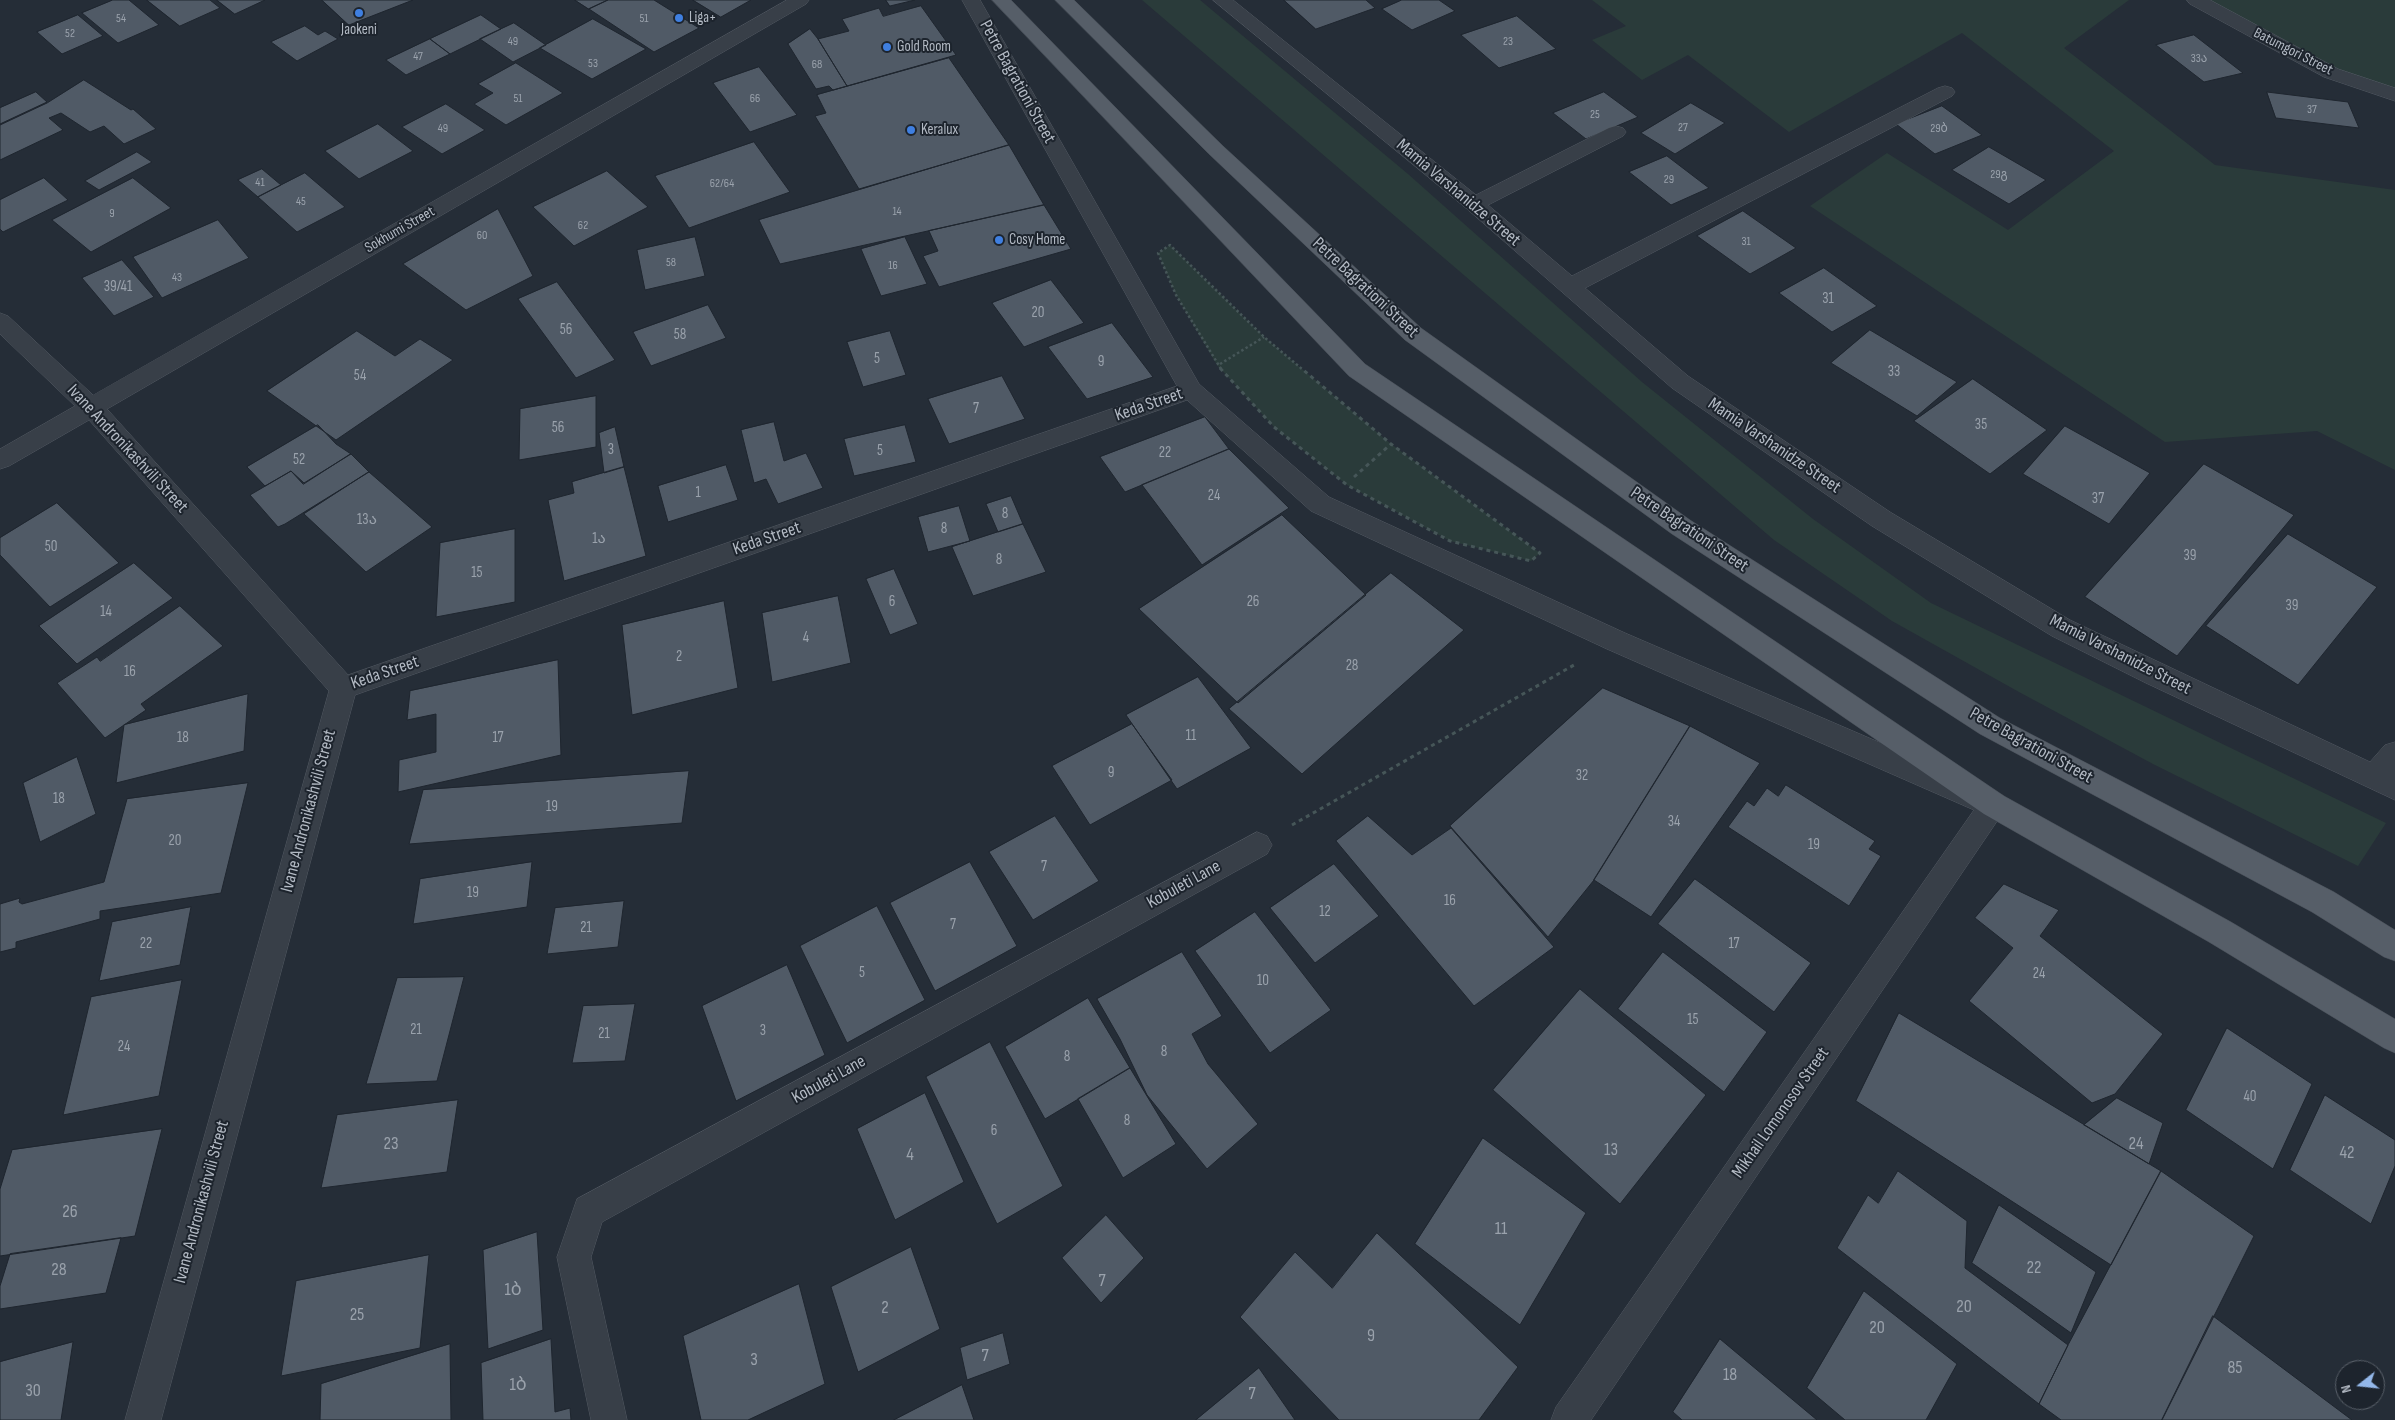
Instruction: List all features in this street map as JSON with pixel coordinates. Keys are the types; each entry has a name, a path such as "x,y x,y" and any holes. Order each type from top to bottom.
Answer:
{"main road":[{"name":"Petre Bagrationi Street","path":"1001,0 1357,370 1994,805 2220,932 2395,1037"},
{"name":"Petre Bagrationi Street","path":"1064,0 1216,150 1413,334 1680,526 1990,726 2323,902 2395,947"}],"street":[{"name":"Sokhumi Street","path":"0,460 800,0"},
{"name":"Petre Bagrationi Street","path":"971,0 1191,390 1320,504 1616,641 1994,805"},
{"name":"Mamia Varshanidze Street","path":"1222,0 1474,204 1680,382 1889,524 2061,628 2156,675 2385,782"},
{"name":"Batumgori Street","path":"2196,0 2331,73 2395,94"},
{"path":"1569,287 1945,92"},
{"path":"1474,204 1616,132"},
{"name":"Ivane Andronikashvili Street","path":"0,321 92,407 343,688 142,1420"},
{"name":"Keda Street","path":"343,688 1191,390"},
{"path":"2385,782 2395,754"},
{"name":"Mikhail Lomonosov Street","path":"1569,1420 1994,805"},
{"name":"Kobuleti Lane","path":"609,1420 574,1257 589,1211 1257,845"}],"path":[{"path":"1170,245 1264,337 1391,444 1540,553 1531,561 1450,541 1347,485 1274,427 1217,365 1176,296 1158,253 1170,245"},
{"path":"1217,365 1264,337"},
{"path":"1347,485 1391,444"},
{"path":"1257,845 1616,641"}],"shaded area":[{"path":"1142,0 1200,0 1408,174 1642,382 1813,519 1931,603 2386,823 2358,866 2153,764 2019,692 1892,621 1774,540"},
{"path":"1592,0 2129,0 2064,48 2215,165 2395,190 2395,470 2317,431 2165,442 1810,206 1887,153 2008,230 2114,151 1962,33 1789,132 1688,55 1642,80 1592,40 1626,26"},
{"path":"2196,0 2395,0 2395,95 2331,73"},
{"path":"1170,245 1264,337 1391,444 1540,553 1531,561 1450,541 1347,485 1274,427 1217,365 1176,295 1158,253"}],"building":[{"path":"113,0 129,0 159,25 118,43 82,13"},
{"path":"147,0 210,0 220,8 180,26"},
{"path":"217,0 265,0 235,14"},
{"name":"Jaokeni","path":"322,0 413,0 349,25"},
{"path":"575,0 608,0 589,9"},
{"path":"608,0 654,0 699,28 654,52 589,9"},
{"path":"693,0 751,0 721,17"},
{"path":"886,0 915,0 890,6"},
{"path":"1284,0 1366,0 1375,8 1316,29"},
{"path":"1402,0 1439,0 1455,11 1412,30 1382,9"},
{"name":"Gold Room","path":"921,6 956,55 847,86 818,39 849,31 842,19 879,8 883,16"},
{"path":"78,15 103,36 62,54 37,32"},
{"path":"481,15 501,29 450,54 430,39"},
{"path":"1517,16 1556,49 1499,68 1461,35"},
{"path":"593,19 646,49 592,79 540,48"},
{"path":"514,23 546,45 513,62 480,39"},
{"path":"305,26 318,35 325,31 338,39 297,61 271,42"},
{"path":"810,29 847,86 833,90 829,86 816,89 788,44"},
{"path":"2194,35 2243,73 2204,82 2156,45"},
{"path":"430,39 450,54 406,75 386,60"},
{"name":"Keralux","path":"949,58 1009,145 859,189 815,116 826,113 817,95"},
{"path":"516,63 563,93 506,125 474,104 493,93 478,84"},
{"path":"759,67 797,115 750,132 713,83"},
{"path":"84,80 131,110 133,109 156,129 124,144 104,126 90,132 61,113 49,118 63,130 0,160 0,125 47,103"},
{"path":"36,92 47,102 0,124 0,108"},
{"path":"1604,92 1638,117 1586,139 1553,113"},
{"path":"2267,92 2348,102 2359,128 2276,118"},
{"path":"1691,103 1725,123 1675,154 1641,133"},
{"path":"446,104 485,130 442,154 402,127"},
{"path":"1942,106 1982,135 1935,154 1896,124"},
{"path":"378,124 413,151 359,179 325,151"},
{"path":"754,142 790,192 689,228 655,176"},
{"path":"1009,145 1044,205 780,264 759,220"},
{"path":"1989,147 2046,180 2009,204 1952,170"},
{"path":"137,152 152,162 99,190 85,181"},
{"path":"1667,156 1709,188 1671,205 1629,172"},
{"path":"262,169 281,185 258,197 238,180"},
{"path":"607,171 648,207 574,246 533,207"},
{"path":"305,173 345,207 297,232 258,197"},
{"path":"44,178 68,200 3,232 0,229 0,200"},
{"path":"133,178 171,208 91,252 52,220"},
{"name":"Cosy Home","path":"1044,205 1071,249 939,287 923,256 938,251 929,231"},
{"path":"498,209 533,276 466,310 403,264"},
{"path":"1743,211 1796,248 1750,274 1697,236"},
{"path":"218,220 249,258 162,298 133,257"},
{"path":"695,237 705,276 645,290 637,250"},
{"path":"905,237 927,284 881,296 861,249"},
{"path":"122,260 154,297 114,316 82,278"},
{"path":"1824,268 1877,306 1832,332 1779,293"},
{"path":"1051,280 1084,323 1024,347 992,303"},
{"path":"557,282 615,360 576,378 518,299"},
{"path":"708,305 726,338 651,366 633,332"},
{"path":"1112,323 1153,377 1087,399 1048,347"},
{"path":"1870,330 1957,382 1917,416 1831,363"},
{"path":"357,331 395,356 420,339 453,360 336,440 267,391"},
{"path":"890,331 906,375 863,387 847,342"},
{"path":"1002,376 1025,419 949,444 928,399"},
{"path":"1973,379 2047,430 1990,474 1914,421"},
{"path":"596,396 596,447 519,460 520,409"},
{"path":"1205,417 1229,449 1125,492 1100,457"},
{"path":"774,422 784,461 806,453 823,488 778,504 766,479 754,483 741,430"},
{"path":"318,425 336,444 351,454 304,483 291,471 265,486 247,467"},
{"path":"905,425 916,462 854,476 844,439"},
{"path":"2065,426 2150,473 2109,524 2023,474"},
{"path":"615,427 624,467 604,473 599,433"},
{"path":"1229,449 1289,508 1202,565 1142,485"},
{"path":"351,454 369,472 278,527 250,495 291,471 303,484"},
{"path":"2204,464 2294,515 2177,656 2085,597"},
{"path":"726,465 738,500 668,522 658,486"},
{"path":"624,467 646,556 564,581 548,500 574,493 572,482"},
{"path":"369,472 432,527 366,572 304,514"},
{"path":"1011,496 1023,524 998,532 986,504"},
{"path":"57,503 119,563 50,607 0,555 0,538"},
{"path":"959,506 970,541 928,552 918,517"},
{"path":"1282,515 1366,595 1238,703 1139,609"},
{"path":"1023,524 1046,572 973,596 952,547"},
{"path":"515,529 515,602 436,617 440,543"},
{"path":"2288,534 2377,587 2298,685 2206,626"},
{"path":"134,563 173,598 77,664 39,626"},
{"path":"894,569 918,624 890,635 866,579"},
{"path":"1391,573 1464,630 1302,774 1229,709"},
{"path":"838,596 851,663 772,682 762,613"},
{"path":"724,601 738,688 632,715 622,625"},
{"path":"180,606 223,646 141,704 146,710 105,738 57,683 97,657 100,661"},
{"path":"558,660 561,755 398,792 399,760 436,752 436,714 407,720 410,691"},
{"path":"1198,677 1251,748 1177,789 1126,715"},
{"path":"1603,688 1690,726 1594,880 1548,937 1450,826"},
{"path":"248,694 244,751 116,783 124,725"},
{"path":"1132,724 1172,780 1090,825 1052,766"},
{"path":"1690,726 1760,763 1651,917 1594,880"},
{"path":"77,757 96,814 40,842 23,783"},
{"path":"689,771 682,823 409,844 423,790"},
{"path":"248,783 221,893 100,911 100,919 16,942 16,948 0,952 0,904 20,898 19,902 22,904 104,882 127,799"},
{"path":"1786,785 1875,841 1869,849 1881,856 1849,906 1728,827 1747,801 1754,806 1767,788 1778,796"},
{"path":"1055,816 1099,881 1033,920 989,852"},
{"path":"1368,816 1412,855 1451,828 1554,947 1474,1006 1336,841"},
{"path":"532,862 527,907 413,924 420,879"},
{"path":"970,862 1017,946 935,991 890,903"},
{"path":"1334,864 1379,916 1315,963 1270,908"},
{"path":"1695,879 1811,963 1774,1012 1658,924"},
{"path":"2004,884 2059,910 2040,936 2163,1034 2115,1094 2092,1103 1969,1001 2013,948 1975,918"},
{"path":"624,901 618,947 547,954 555,908"},
{"path":"877,906 925,1000 847,1043 800,946"},
{"path":"191,907 180,965 99,981 112,922"},
{"path":"1255,912 1331,1010 1270,1053 1195,951"},
{"path":"1182,952 1222,1016 1192,1034 1208,1064 1258,1124 1207,1169 1147,1095 1120,1039 1097,999"},
{"path":"1663,952 1767,1032 1724,1092 1618,1009"},
{"path":"787,965 825,1055 736,1101 702,1006"},
{"path":"464,977 437,1081 366,1084 397,978"},
{"path":"182,980 159,1096 63,1115 91,997"},
{"path":"1580,989 1706,1095 1620,1204 1493,1090"},
{"path":"1088,998 1130,1068 1045,1119 1005,1047"},
{"path":"635,1004 625,1061 572,1063 583,1006"},
{"path":"1899,1013 2161,1171 2111,1265 1856,1101"},
{"path":"2227,1028 2312,1084 2273,1169 2186,1110"},
{"path":"990,1042 1063,1186 997,1224 926,1077"},
{"path":"1130,1068 1176,1144 1123,1178 1078,1099"},
{"path":"925,1093 964,1182 895,1220 857,1129"},
{"path":"2325,1095 2395,1140 2395,1166 2371,1224 2290,1170"},
{"path":"2117,1098 2163,1123 2149,1164 2084,1125"},
{"path":"458,1100 447,1172 321,1188 337,1115"},
{"path":"162,1129 135,1236 0,1256 0,1189 12,1150"},
{"path":"1483,1138 1586,1213 1520,1325 1415,1244"},
{"path":"1898,1171 1967,1221 1965,1268 2068,1345 2039,1404 1837,1248 1868,1195 1878,1203"},
{"path":"2161,1171 2254,1236 2162,1420 2061,1420 2039,1404 2068,1345"},
{"path":"1999,1205 2096,1272 2071,1333 1972,1263"},
{"path":"1106,1215 1144,1258 1101,1303 1062,1258"},
{"path":"537,1232 543,1330 488,1349 483,1250"},
{"path":"1377,1233 1518,1367 1479,1420 1339,1420 1240,1317 1295,1252 1332,1288"},
{"path":"121,1238 106,1293 0,1309 0,1286 10,1254"},
{"path":"911,1247 940,1329 858,1372 831,1287"},
{"path":"429,1255 420,1348 281,1376 296,1281"},
{"path":"799,1284 825,1384 748,1420 701,1420 683,1336"},
{"path":"1864,1291 1957,1364 1926,1420 1845,1420 1807,1388"},
{"path":"2213,1316 2335,1407 2335,1410 2339,1410 2352,1420 2162,1420"},
{"path":"1003,1333 1010,1364 967,1380 960,1348"},
{"path":"551,1339 555,1412 570,1408 571,1420 483,1420 481,1363"},
{"path":"1720,1339 1817,1420 1682,1420 1673,1412"},
{"path":"73,1342 61,1420 0,1420 0,1362"},
{"path":"450,1344 451,1420 320,1420 321,1384"},
{"path":"1259,1368 1295,1420 1196,1420"},
{"path":"962,1385 974,1420 894,1420"}],"place":[{"name":"Jaokeni","path":"359,13"},
{"name":"Liga+","path":"679,18"},
{"name":"Gold Room","path":"887,47"},
{"name":"Keralux","path":"911,130"},
{"name":"Cosy Home","path":"999,240"}]}
